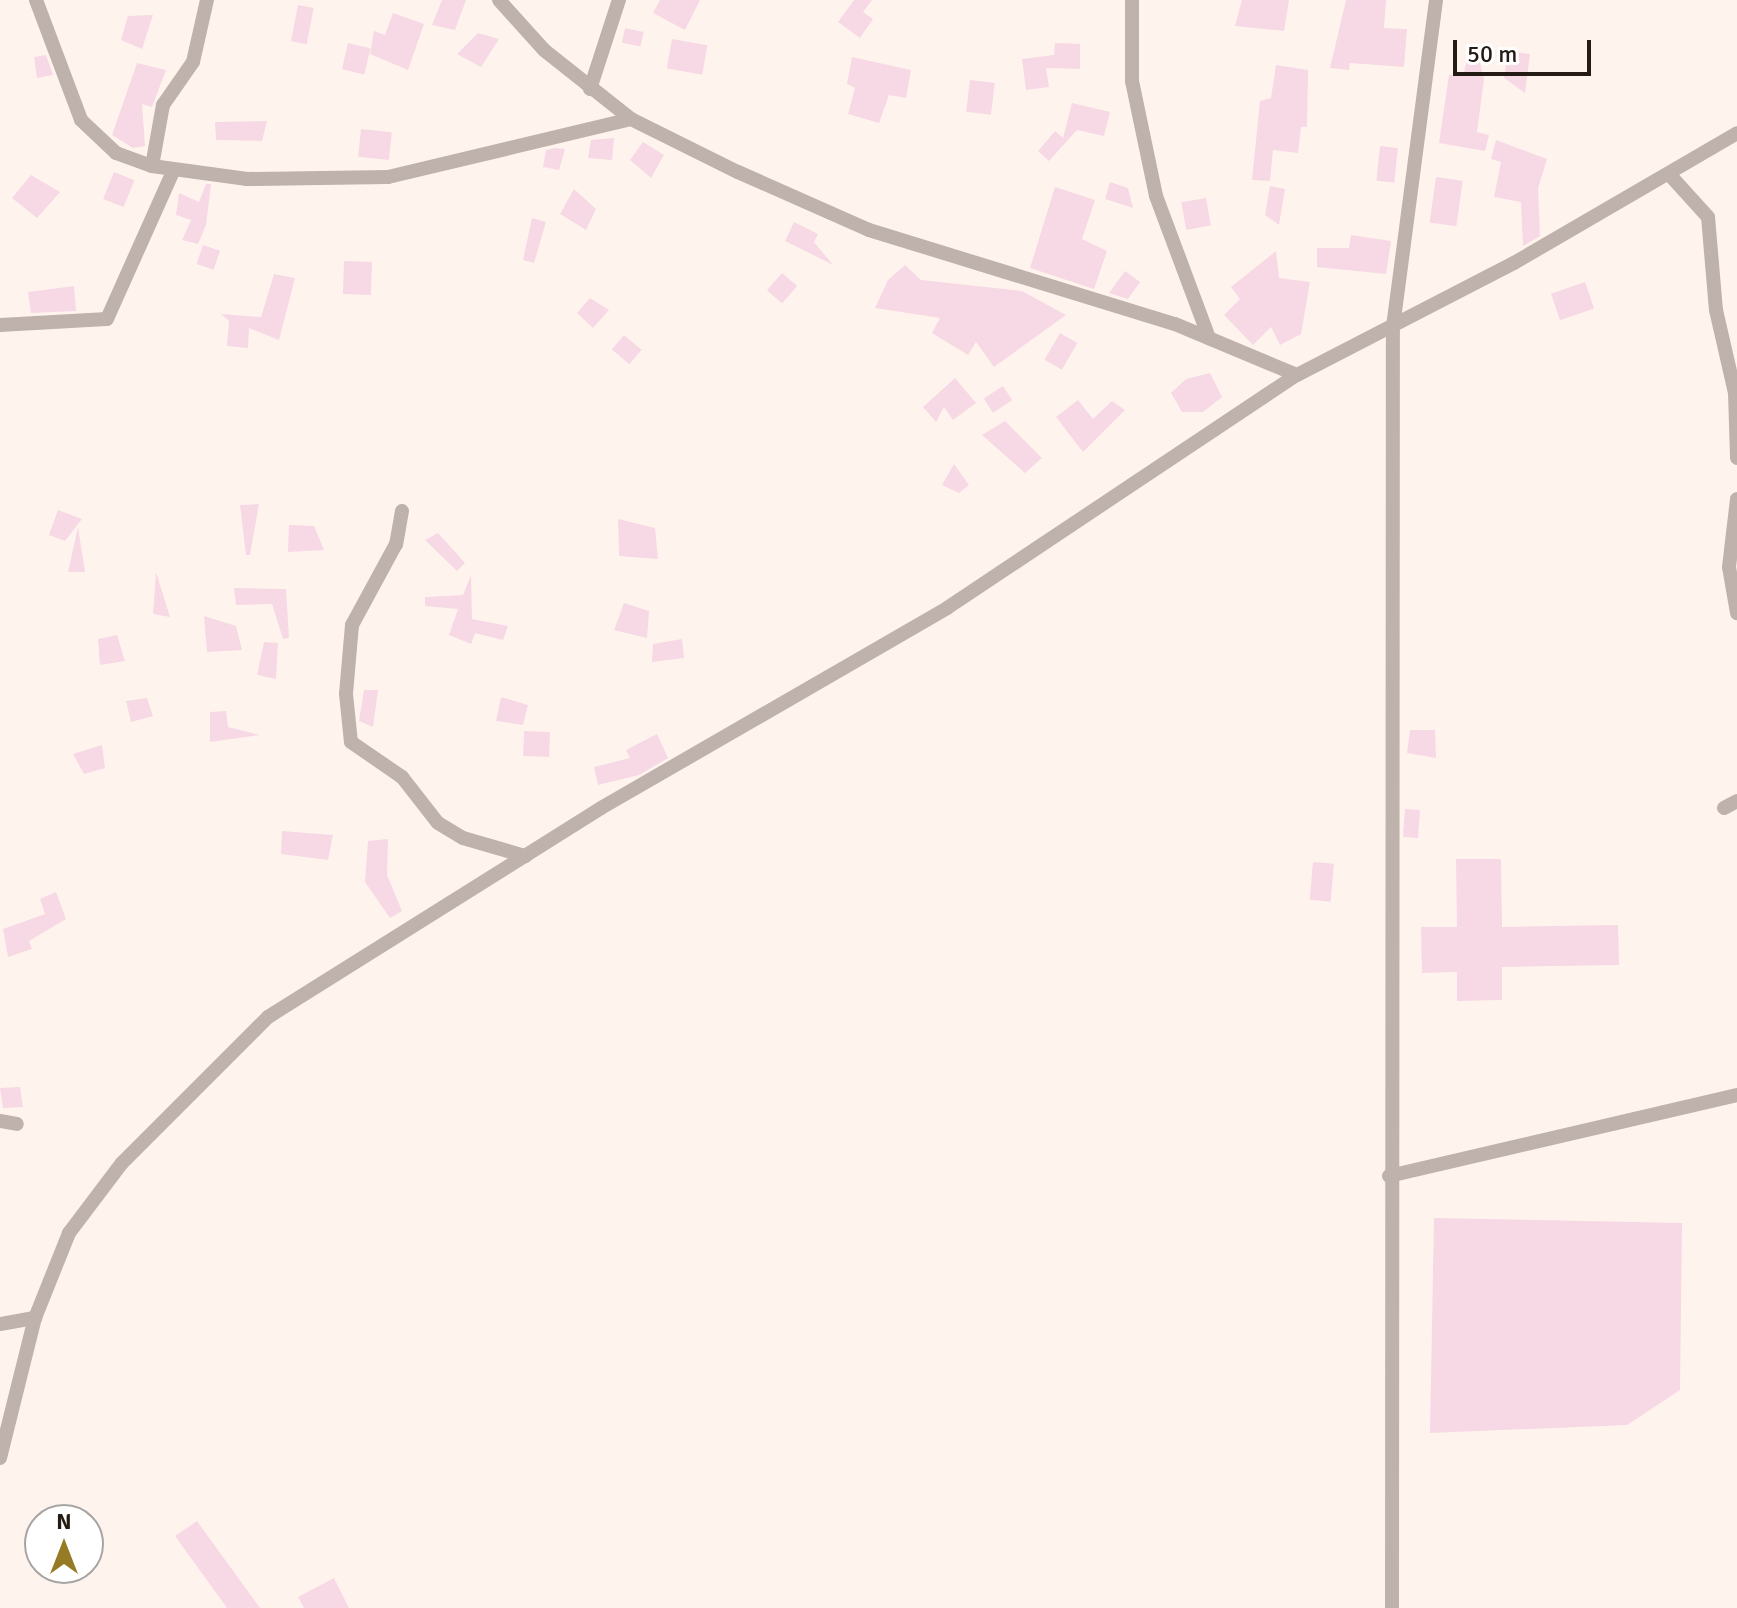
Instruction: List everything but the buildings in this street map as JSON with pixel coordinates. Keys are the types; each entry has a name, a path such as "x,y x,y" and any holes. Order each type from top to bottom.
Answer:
{"street":[{"path":"36,0 81,120 116,153 152,166 247,179 388,177 631,119"},
{"path":"152,166 163,105 193,62 207,0"},
{"path":"499,0 590,89 631,119 869,230 1209,338 1297,375"},
{"path":"590,89 619,0"},
{"path":"1132,0 1132,81 1156,196 1209,338"},
{"path":"1392,1608 1389,1176 1393,327 1436,0"},
{"path":"0,1458 35,1318 69,1233 122,1163 268,1017 525,856 947,608 1297,375 1393,327 1737,133"},
{"path":"0,325 107,319 174,169"},
{"path":"1669,174 1708,217 1716,310 1735,393 1737,458"},
{"path":"1737,499 1729,567 1737,613"},
{"path":"402,511 396,544 352,625 346,694 351,742 402,777 438,823 463,838 525,856"},
{"path":"1389,1176 1737,1095"},
{"path":"0,1121 17,1124"},
{"path":"0,1324 35,1318"}]}
